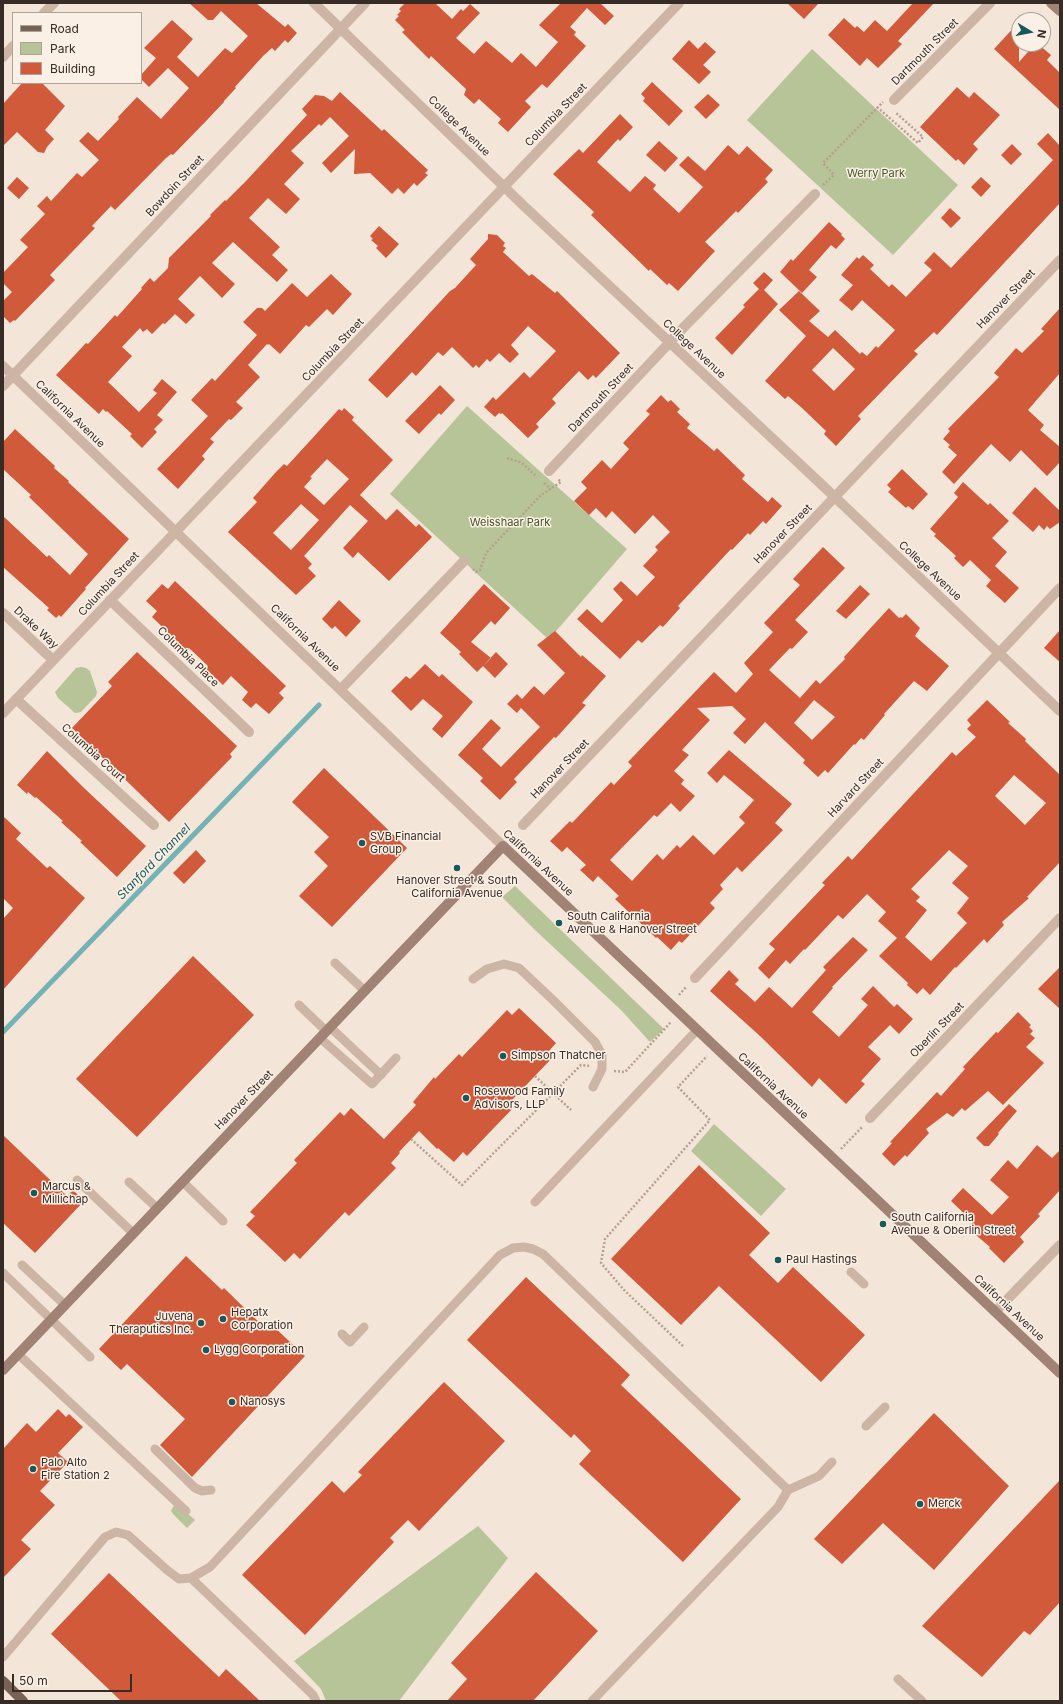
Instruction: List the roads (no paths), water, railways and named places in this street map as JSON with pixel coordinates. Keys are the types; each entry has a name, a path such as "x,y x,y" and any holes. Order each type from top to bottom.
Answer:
{"main road":[{"path":"3,1681 23,1701"}],"street":[{"path":"45,12 54,3"},
{"name":"College Avenue","path":"314,3 505,186 1060,711"},
{"name":"Bowdoin Street","path":"3,386 365,3"},
{"name":"Columbia Street","path":"3,713 162,544 176,532 679,3"},
{"name":"Dartmouth Street","path":"889,102 990,3"},
{"path":"1051,3 1060,11"},
{"path":"3,57 12,47"},
{"name":"Dartmouth Street","path":"549,471 670,342 815,194"},
{"name":"Hanover Street","path":"523,825 1060,260"},
{"name":"California Avenue","path":"3,366 503,846 1060,1373"},
{"path":"341,689 464,561"},
{"name":"Harvard Street","path":"695,978 1060,588"},
{"name":"Columbia Place","path":"110,600 249,732"},
{"name":"Drake Way","path":"3,614 53,660"},
{"name":"Columbia Court","path":"16,699 154,825"},
{"name":"Hanover Street","path":"3,1370 503,846"},
{"name":"Oberlin Street","path":"870,1118 1060,918"},
{"path":"995,1312 1060,1245"}],"lane":[{"path":"335,963 365,991"},
{"path":"473,979 487,969 504,964 519,968 554,1000 595,1042 602,1055 602,1069 593,1087"},
{"path":"299,1005 326,1032 372,1084 396,1058"},
{"path":"535,1202 697,1030"},
{"path":"326,1032 381,1075"},
{"path":"77,1180 133,1233"},
{"path":"129,1182 157,1208"},
{"path":"182,1182 223,1221"},
{"path":"3,1657 105,1536 116,1532 128,1535 179,1579 191,1578 210,1567 500,1255 513,1248 529,1248 543,1254 788,1490"},
{"path":"22,1265 65,1305"},
{"path":"851,1272 864,1284"},
{"path":"3,1273 90,1357"},
{"path":"342,1334 350,1342 364,1327"},
{"path":"18,1354 186,1511"},
{"path":"866,1426 886,1407"},
{"path":"155,1449 195,1488 202,1491 212,1490"},
{"path":"592,1701 778,1507 788,1490 819,1476 832,1462"},
{"path":"191,1578 313,1695 316,1701"},
{"path":"898,1679 922,1701"}],"waterway":[{"name":"Stanford Channel","path":"3,1032 319,705"}],"place":[{"name":"SVB Financial Group","path":"362,843"},
{"name":"Hanover Street & South California Avenue","path":"457,868"},
{"name":"South California Avenue & Hanover Street","path":"559,923"},
{"name":"Simpson Thatcher","path":"503,1056"},
{"name":"Rosewood Family Advisors, LLP","path":"466,1098"},
{"name":"Marcus & Millichap","path":"34,1193"},
{"name":"South California Avenue & Oberlin Street","path":"883,1224"},
{"name":"Paul Hastings","path":"778,1260"},
{"name":"Hepatx Corporation","path":"223,1319"},
{"name":"Juvena Theraputics Inc.","path":"201,1323"},
{"name":"Lygg Corporation","path":"206,1350"},
{"name":"Nanosys","path":"232,1402"},
{"name":"Palo Alto Fire Station 2","path":"33,1469"},
{"name":"Merck","path":"920,1504"}],"park label":[{"name":"Werry Park","path":"876,174"},
{"name":"Weisshaar Park","path":"510,523"}]}
